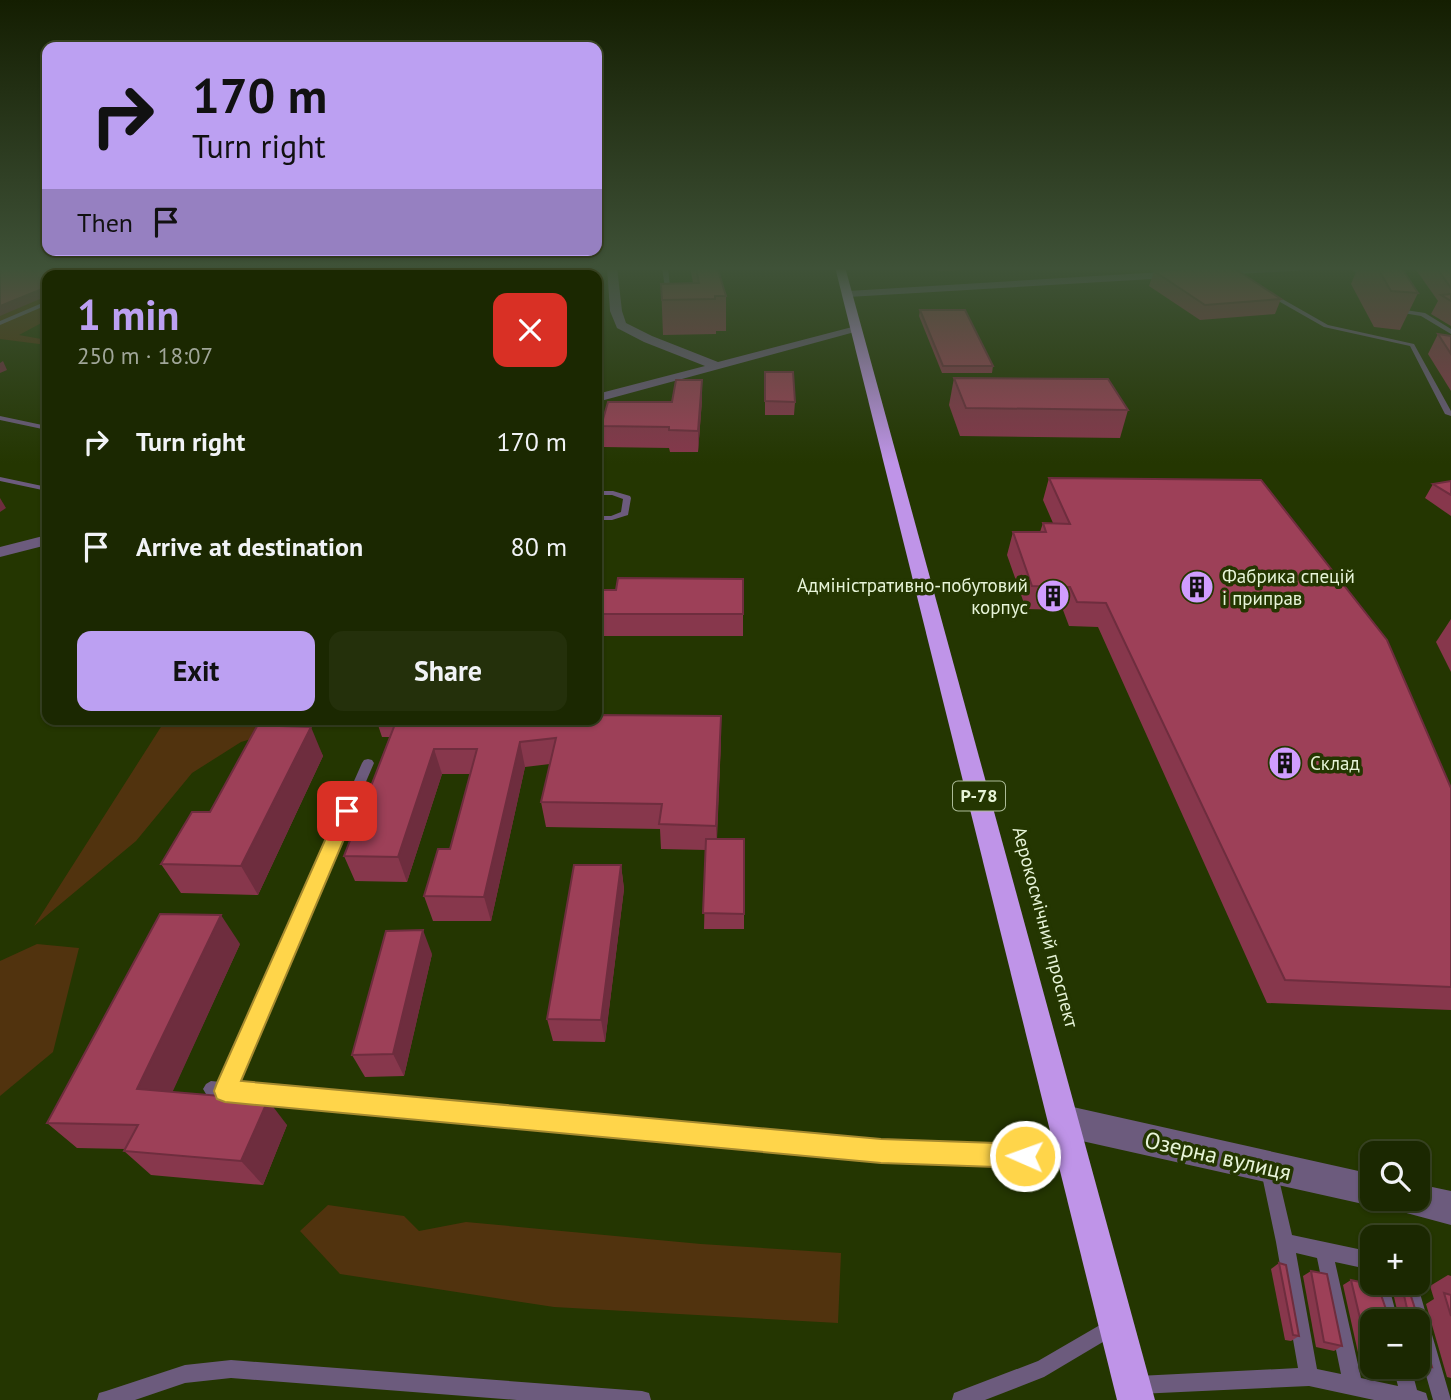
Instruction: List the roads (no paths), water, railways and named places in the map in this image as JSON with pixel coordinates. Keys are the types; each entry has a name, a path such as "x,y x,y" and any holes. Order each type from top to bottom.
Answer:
{"highway":[{"name":"Аерокосмічний проспект","path":"857,332 1134,1393"}],"street":[{"path":"636,332 719,367"},
{"path":"602,397 847,332"},
{"path":"0,552 42,541"},
{"name":"Озерна вулиця","path":"1064,1121 1360,1187"},
{"path":"1430,1203 1451,1208"}],"lane":[{"path":"1355,332 1412,345 1449,414"},
{"path":"0,418 42,427"},
{"path":"0,479 42,488"},
{"path":"602,492 626,498 625,513 612,519 602,518"},
{"path":"368,763 218,1090 881,1151 1073,1155"},
{"path":"1268,1167 1285,1242 1309,1377"},
{"path":"1285,1242 1360,1258"},
{"path":"1324,1250 1353,1386"},
{"path":"1411,1295 1442,1400"},
{"path":"961,1400 1044,1368 1117,1324"},
{"path":"106,1400 185,1374 230,1368 642,1400"},
{"path":"1134,1393 1309,1377 1415,1399"},
{"path":"1407,1379 1415,1399"}],"place":[{"name":"Фабрика спецій і приправ","path":"1197,587"},
{"name":"Адміністративно-побутовий корпус","path":"1053,596"},
{"name":"Склад","path":"1285,763"}]}
